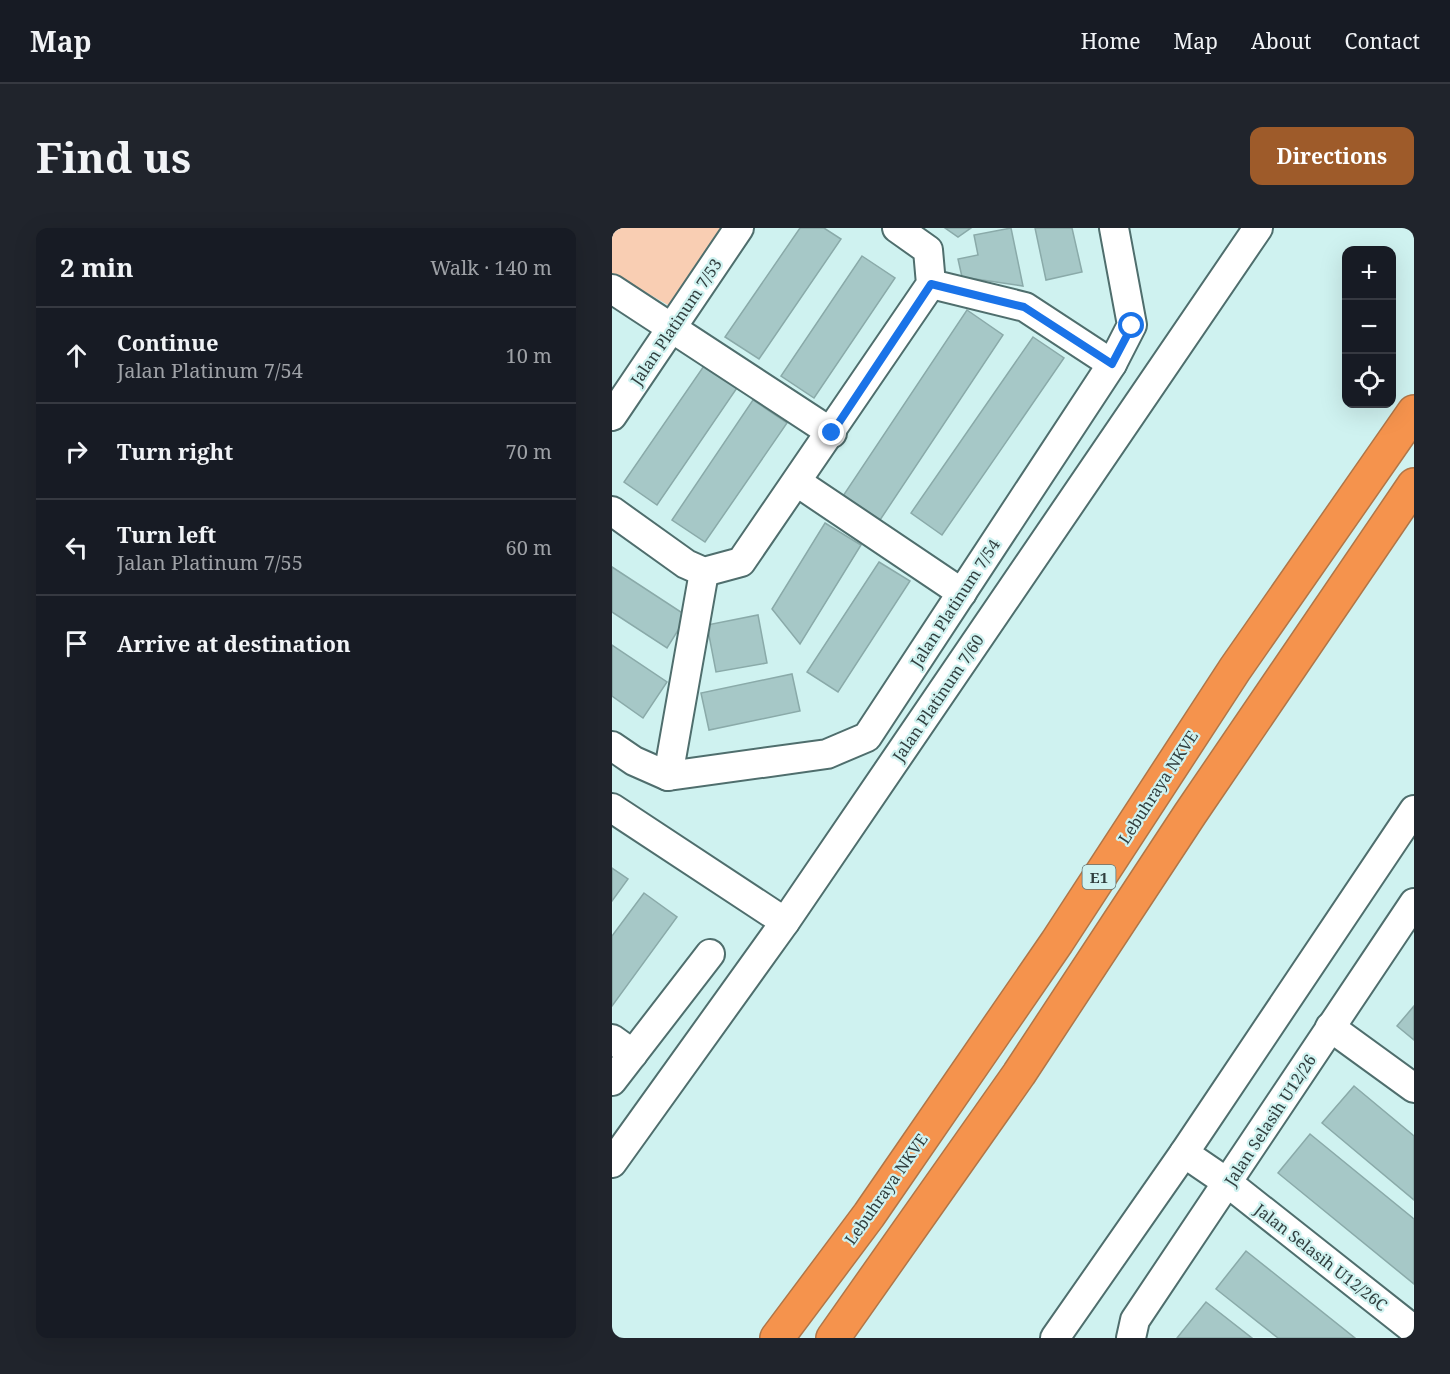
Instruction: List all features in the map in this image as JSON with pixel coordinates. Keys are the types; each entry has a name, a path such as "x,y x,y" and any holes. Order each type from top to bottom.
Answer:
{"highway":[{"name":"Lebuhraya NKVE","path":"777,1338 876,1206 1057,942 1234,669 1414,412"},
{"name":"E1","path":"833,1338 1019,1074 1190,814 1414,485"}],"street":[{"name":"Jalan Platinum 7/53","path":"612,416 739,228"},
{"path":"612,511 686,564 704,572 741,562 832,433 931,284 928,250 897,228"},
{"name":"Jalan Platinum 7/54","path":"668,776 826,754 867,737 1112,364 1132,326 1114,228"},
{"name":"Jalan Platinum 7/60","path":"612,1162 785,922 1258,228"},
{"path":"931,284 1024,307 1112,364"},
{"path":"612,289 832,433"},
{"path":"797,482 962,593"},
{"path":"612,746 634,761 668,776 704,572"},
{"path":"612,808 785,922"},
{"path":"1055,1338 1184,1153 1414,810"},
{"name":"Jalan Selasih U12/26","path":"1131,1338 1135,1320 1414,903"},
{"path":"612,1081 622,1046 710,954"},
{"path":"1330,1027 1414,1088"},
{"name":"Jalan Selasih U12/26C","path":"1184,1153 1228,1183 1414,1330"}],"shaded area":[{"path":"612,228 729,228 675,309 612,273"}],"building":[{"path":"800,228 824,228 841,239 759,359 725,337"},
{"path":"945,228 971,228 958,237"},
{"path":"1011,228 1023,286 962,277 958,259 978,255 974,235"},
{"path":"1035,228 1072,228 1082,272 1046,280"},
{"path":"862,256 895,278 814,398 781,376"},
{"path":"967,310 1003,335 880,520 843,496"},
{"path":"1033,337 1064,358 942,535 911,513"},
{"path":"706,363 739,385 657,505 624,482"},
{"path":"753,400 787,423 705,542 672,520"},
{"path":"825,523 861,545 800,644 772,609"},
{"path":"879,562 910,581 838,692 807,672"},
{"path":"612,567 687,616 667,648 612,612"},
{"path":"758,615 767,663 716,672 707,625"},
{"path":"612,645 667,682 643,718 612,696"},
{"path":"792,674 800,711 709,730 701,693"},
{"path":"612,868 628,879 612,901"},
{"path":"644,893 677,917 612,1006 612,936"},
{"path":"1414,1006 1414,1040 1397,1026"},
{"path":"1354,1086 1414,1136 1414,1200 1322,1123"},
{"path":"1310,1134 1414,1219 1414,1284 1278,1173"},
{"path":"1246,1251 1355,1338 1278,1338 1216,1289"},
{"path":"1206,1302 1252,1338 1177,1338"}],"route":[{"path":"832,433 931,284 1024,307 1112,364 1132,326"}]}
